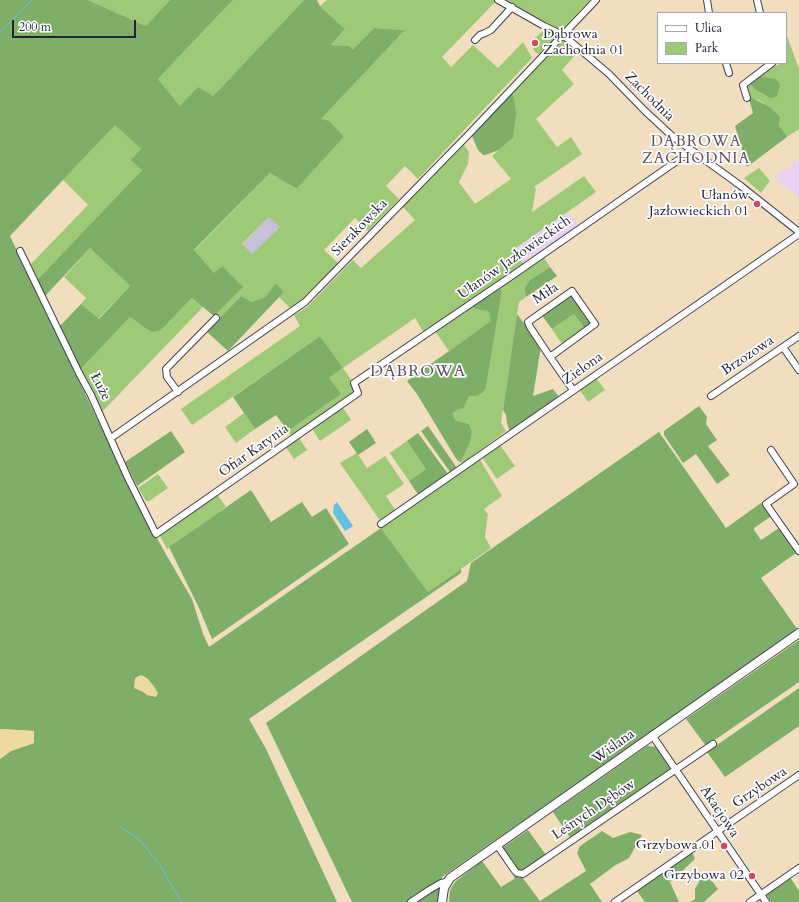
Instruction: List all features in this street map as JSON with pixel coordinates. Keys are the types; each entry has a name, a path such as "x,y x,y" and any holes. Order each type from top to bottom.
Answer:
{"main road":[{"name":"Wiślana","path":"446,882 652,735 799,633"},
{"path":"442,902 442,894 446,882"}],"street":[{"name":"Zachodnia","path":"498,0 544,26 563,34 609,74 658,123 690,150 741,186 799,233"},
{"name":"Sierakowska","path":"111,438 301,305 311,296 596,0"},
{"path":"706,0 709,12"},
{"path":"757,0 760,12"},
{"path":"475,40 480,35 491,30 512,7"},
{"path":"726,64 729,73"},
{"path":"747,98 743,85 771,64"},
{"name":"Ułanów Jazłowieckich","path":"354,384 360,378 516,273 684,156 690,150"},
{"name":"Zielona","path":"381,524 799,233"},
{"name":"Łuże","path":"20,251 156,534"},
{"name":"Miła","path":"550,356 595,324 572,291 528,322 550,356 573,390"},
{"path":"178,392 167,377 166,369 216,318"},
{"name":"Brzozowa","path":"711,396 799,336"},
{"path":"783,347 799,370"},
{"name":"Ofiar Katynia","path":"156,534 358,393 358,390 354,384"},
{"path":"771,450 794,484 766,504 799,550"},
{"name":"Akacjowa","path":"652,735 766,902"},
{"name":"Leśnych Dębów","path":"497,845 515,871 523,874 713,744"},
{"name":"Grzybowa","path":"615,902 799,775"},
{"path":"750,902 799,868"},
{"path":"411,902 428,890 446,882"}],"shaded area":[{"path":"799,159 799,197 776,179 780,172 781,173"},
{"path":"568,212 579,227 536,257 530,255 524,265 513,250"},
{"path":"269,217 280,227 252,255 242,245"}],"green space":[{"path":"0,0 88,0 146,26 170,0 233,0 158,79 180,106 198,87 213,96 304,0 317,0 320,6 345,29 331,45 349,46 353,49 374,28 405,30 321,119 329,121 344,137 297,188 270,173 194,250 214,273 222,266 243,287 214,316 192,298 161,330 153,332 130,317 80,370 60,326 81,304 99,319 130,286 90,248 45,296 37,280 142,170 131,160 141,149 115,125 10,236 141,509 192,599 203,634 209,647 381,528 428,592 461,569 461,573 249,719 266,749 337,902 0,902 0,759 11,751 34,743 34,731 0,729"},
{"path":"88,0 170,0 146,26"},
{"path":"233,0 304,0 213,96 180,106 158,79"},
{"path":"327,0 493,0 496,1 442,57 451,67 473,45 498,68 523,42 532,58 418,179 405,166 386,186 399,199 368,231 355,218 324,250 338,263 301,300 290,308 279,297 284,292 276,285 265,297 252,302 241,296 219,320 214,316 222,266 215,274 194,251 270,173 286,183 297,187 344,137 321,119 405,30 374,28 353,49 349,46 331,45 345,29 320,6","holes":["269,217 280,227 252,254 242,244"]},
{"path":"501,0 590,0 562,30 559,30 552,28"},
{"path":"544,30 556,35 556,37 543,52 540,54 536,53 533,49 536,40 534,39"},
{"path":"787,36 799,69 799,129 787,137 782,131 770,107 758,100 750,98 746,86 750,83 764,95 772,98 779,82 775,79 760,76 772,66 787,64"},
{"path":"564,40 578,52 562,70 574,84 536,119 557,147 571,137 582,154 534,187 536,189 532,212 584,176 596,192 513,250 524,265 424,333 415,318 343,368 320,336 192,425 181,409 300,326 294,315 307,307 353,260 361,268 415,220 403,207 464,145 469,152 468,164 459,182 475,204 511,179 492,156 513,138 513,92"},
{"path":"760,76 775,79 779,82 780,86 777,96 771,98 755,89 750,83"},
{"path":"513,92 516,113 513,138 499,150 483,155 478,150 472,136"},
{"path":"752,98 770,107 780,117 779,125 787,137 747,167 735,126 753,113 749,99"},
{"path":"115,124 141,149 142,170 37,280 30,265 88,205 63,180"},
{"path":"759,168 770,181 761,193 744,178"},
{"path":"90,248 130,286 98,319 81,304 86,298 64,277"},
{"path":"543,256 550,267 530,280 525,293 526,297 519,302 501,423 506,431 463,463 460,462 471,440 472,431 469,424 457,421 454,418 453,413 459,409 469,396 486,388 502,291 498,287"},
{"path":"550,267 557,276 526,297 525,288 530,280"},
{"path":"276,284 284,292 228,351 207,332 241,296 252,302 265,297"},
{"path":"498,287 502,291 486,388 482,393 476,396 469,396 463,408 453,413 454,418 457,421 469,424 472,431 471,440 460,462 457,460 417,394 407,381 491,321 487,311 475,309 471,306"},
{"path":"569,295 573,296 590,321 589,326 585,329 574,314 552,329 541,314"},
{"path":"192,298 203,307 101,413 80,370 130,317 145,328 161,330"},
{"path":"471,306 475,309 487,311 492,321 449,351 434,330"},
{"path":"517,314 541,346 533,396 553,389 559,397 510,432 506,415 503,410"},
{"path":"574,314 585,329 562,344 552,329"},
{"path":"320,336 343,368 329,378 341,394 288,431 276,415 255,429 233,397"},
{"path":"343,368 353,382 357,391 293,438 288,431 340,394 329,378"},
{"path":"596,378 605,390 588,402 579,389"},
{"path":"342,406 351,420 320,441 311,427"},
{"path":"699,406 707,417 706,424 717,440 708,446 730,475 717,484 696,454 683,463 664,435 664,431"},
{"path":"244,413 255,429 236,443 225,427"},
{"path":"428,426 457,468 450,472 421,431"},
{"path":"367,429 376,443 358,455 349,442"},
{"path":"171,431 185,452 137,486 125,462"},
{"path":"659,432 726,528 761,503 772,518 770,517 754,528 754,530 761,540 779,528 796,553 761,578 798,630 442,877 439,902 352,902 266,723 467,581 471,563"},
{"path":"418,433 448,474 420,494 417,493 409,481 426,469 407,441"},
{"path":"298,436 307,450 294,459 285,446"},
{"path":"407,441 426,469 409,481 389,452"},
{"path":"500,445 515,466 497,479 482,457"},
{"path":"357,453 367,468 385,456 404,484 386,496 396,511 381,522 340,463"},
{"path":"479,458 502,496 484,509 488,514 485,537 491,548 428,592 381,528 397,515"},
{"path":"158,474 168,488 149,501 146,501 138,488"},
{"path":"251,490 271,522 302,502 312,517 326,508 349,544 212,639 199,608 169,547"},
{"path":"217,494 226,507 167,549 159,534"},
{"path":"799,640 799,682 706,746 686,719"},
{"path":"799,688 799,726 725,777 707,752"},
{"path":"647,746 657,747 671,769 571,839 553,812"},
{"path":"528,830 546,855 521,873 502,848"},
{"path":"602,831 613,838 630,832 642,835 629,858 614,866 590,884 602,902 449,902 450,890 455,882 482,861 501,887 514,879 515,874 522,877 540,901 586,871 577,853 580,846"},
{"path":"692,851 695,859 670,882 679,902 645,902 637,891"},
{"path":"709,877 718,889 704,902 690,902 695,899 695,889 700,880"},
{"path":"790,877 799,891 799,902 771,902 766,894"}],"sand":[{"path":"141,675 147,678 153,685 158,693 156,697 147,695 134,688 135,678"},
{"path":"0,729 34,731 34,743 11,751 0,759"}],"water":[{"path":"337,502 353,526 345,531 333,513 334,505"}],"waterway":[{"path":"0,33 32,0"},
{"path":"120,827 139,839 161,867 181,902"}],"place":[{"name":"Dąbrowa Zachodnia 01","path":"535,43"},
{"name":"Ułanów Jazłowieckich 01","path":"757,204"},
{"name":"Grzybowa 01","path":"724,846"},
{"name":"Grzybowa 02","path":"752,876"}],"district":[{"name":"DĄBROWA ZACHODNIA","path":"696,152"},
{"name":"DĄBROWA","path":"418,372"}]}
